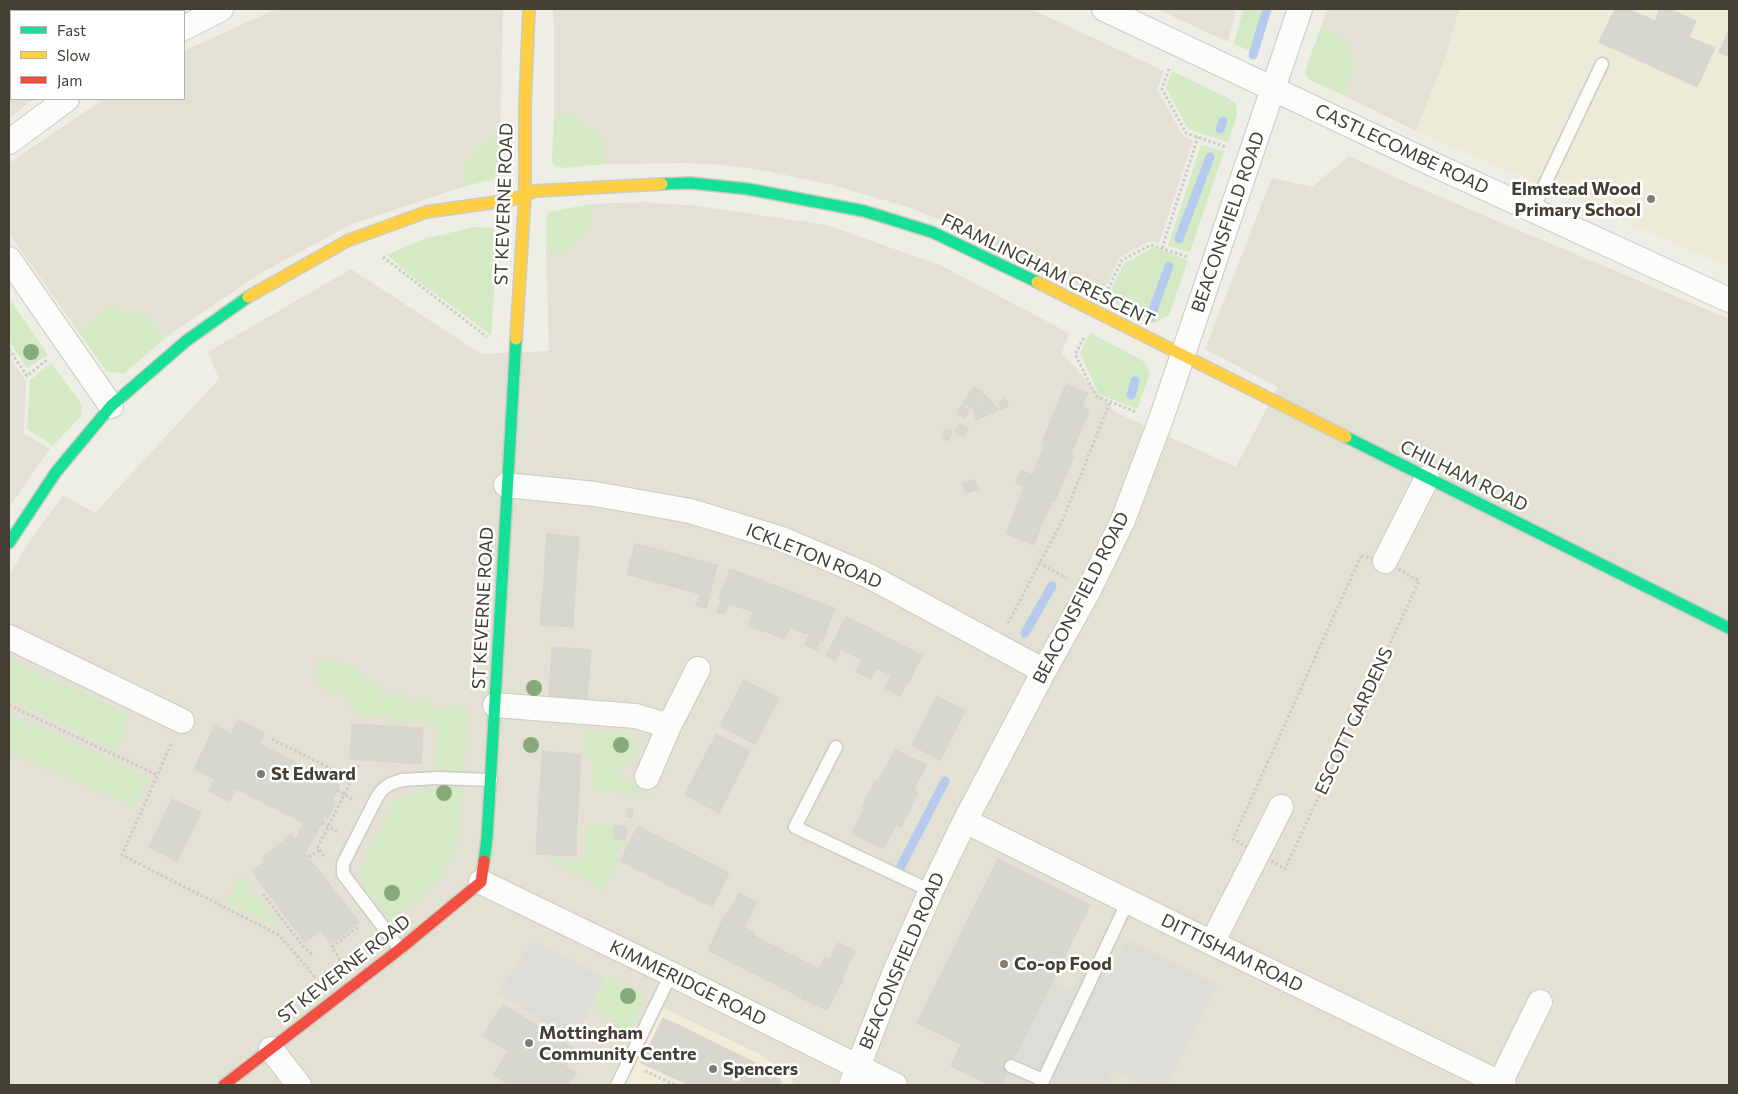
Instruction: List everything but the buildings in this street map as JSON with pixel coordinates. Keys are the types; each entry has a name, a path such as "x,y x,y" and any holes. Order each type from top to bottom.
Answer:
{"street":[{"path":"185,27 221,9"},
{"name":"ST KEVERNE ROAD","path":"224,1085 400,949 481,882 487,838 506,486 525,195 525,105 530,9"},
{"name":"CASTLECOMBE ROAD","path":"1104,9 1729,300"},
{"name":"BEACONSFIELD ROAD","path":"854,1076 894,974 930,891 1044,671 1089,590 1123,520 1183,356 1300,9"},
{"path":"9,142 66,100"},
{"name":"FRAMLINGHAM CRESCENT","path":"9,543 56,472 111,406 186,341 256,292 348,241 426,212 511,200 535,191 619,185 691,183 748,189 864,211 940,235 1004,265 1183,356"},
{"path":"9,258 111,406"},
{"name":"CHILHAM ROAD","path":"1183,356 1729,628"},
{"path":"1385,561 1427,478"},
{"name":"ICKLETON ROAD","path":"506,486 594,494 690,511 782,539 870,576 1044,671"},
{"path":"9,637 182,721"},
{"path":"647,777 669,726 698,669"},
{"path":"495,706 636,716 669,726"},
{"path":"1212,944 1280,807"},
{"name":"DITTISHAM ROAD","path":"965,821 1212,944 1502,1084 1540,1002"},
{"name":"KIMMERIDGE ROAD","path":"481,882 671,974 854,1076 894,1085"},
{"path":"271,1049 299,1085"}],"lane":[{"path":"1532,209 1602,64"},
{"path":"836,747 795,827 930,891"},
{"path":"400,949 342,874 343,864 377,797 390,784 402,780 437,778 490,780"},
{"path":"1011,1066 1042,1083 1128,901"},
{"path":"617,1085 671,974"}],"path":[{"path":"1170,68 1162,89 1186,133 1231,149"},
{"path":"1162,248 1198,137"},
{"path":"1106,293 1122,260 1151,245 1194,259"},
{"path":"379,253 492,342"},
{"path":"1097,313 1075,354 1096,396 1144,416"},
{"path":"9,349 27,376 49,359"},
{"path":"1007,626 1063,519 1110,402"},
{"name":"ESCOTT GARDENS","path":"1361,556 1385,561 1419,581 1285,869 1258,854 1233,839 1361,556"},
{"path":"1040,563 1068,579"},
{"path":"9,705 156,775"},
{"path":"182,721 156,775 122,855 279,935 334,1000"},
{"path":"272,739 352,779"},
{"path":"342,874 319,850 319,844 359,765"},
{"path":"337,790 345,794"},
{"path":"322,823 328,827"},
{"path":"309,857 319,850"},
{"path":"263,894 302,945 312,955"},
{"path":"336,954 332,949 333,946 353,930"},
{"path":"644,1071 675,1085"}],"shaded area":[{"path":"9,9 181,9 10,10 10,100 33,100 9,118"},
{"path":"276,9 503,9 500,138 486,138 463,165 465,186 352,224 259,274 165,338 148,316 109,307 78,331 9,233 9,163 103,100 185,100 185,51"},
{"path":"553,9 1031,9 1164,71 1157,89 1183,136 1193,140 1159,243 1150,241 1120,257 1101,296 946,222 908,207 832,185 762,170 721,165 686,163 605,164 603,141 574,115 554,115"},
{"path":"1157,9 1236,9 1228,42"},
{"path":"1327,9 1460,9 1443,64 1416,131 1345,96 1354,69 1345,40 1321,27"},
{"name":"Elmstead Wood Primary School","path":"1460,9 1729,9 1729,267 1416,131 1443,64"},
{"path":"1349,156 1419,188 1729,319 1729,1085 9,1085 9,576 25,548 63,495 95,513 219,379 208,352 351,269 481,354 549,351 546,251 566,252 591,229 591,204 642,202 698,206 826,225 940,265 1069,333 1062,353 1115,412 1236,467 1278,387 1205,349 1272,178 1312,187"},
{"path":"9,356 26,381 24,433 50,449 9,507"},
{"path":"1127,940 1217,985 1167,1085 1143,1085 1112,1070 1105,1085 1002,1085 1054,982 1072,991 1085,966 1108,978"},
{"path":"533,941 604,978 574,1042 498,992"},
{"path":"660,1006 761,1055 791,1077 794,1085 623,1085"}],"green space":[{"path":"1243,9 1272,9 1259,45 1248,50 1234,44"},
{"path":"1321,27 1345,40 1354,69 1345,96 1310,80 1305,74"},
{"path":"1172,71 1228,98 1236,104 1237,115 1228,142 1188,129 1166,88"},
{"path":"554,115 574,115 603,141 605,164 565,168 555,166 552,162"},
{"path":"487,138 500,138 499,175 492,180 465,186 463,165"},
{"path":"1201,145 1224,151 1190,252 1168,246"},
{"path":"591,204 591,229 566,252 546,251 547,216 549,212"},
{"path":"475,227 493,228 498,239 491,335 406,272 387,255 423,239"},
{"path":"1154,247 1188,260 1169,315 1154,323 1107,298 1124,264"},
{"path":"9,298 48,355 27,368 9,341"},
{"path":"109,307 148,316 165,338 124,374 106,371 78,331"},
{"path":"1090,333 1142,360 1146,365 1150,373 1136,409 1099,394 1080,354"},
{"path":"51,363 82,405 81,416 53,446 27,429 30,380"},
{"path":"9,660 129,714 117,751 9,699"},
{"path":"321,660 332,661 359,671 363,679 378,685 384,696 400,695 410,704 418,700 429,702 437,710 455,704 468,711 464,772 435,769 439,726 416,720 407,723 396,721 388,715 381,717 361,715 353,709 348,695 335,693 323,688 318,678 316,667"},
{"path":"9,714 149,778 135,806 9,752"},
{"path":"585,731 627,733 631,735 637,746 634,758 633,760 629,759 619,776 650,794 594,790 593,756 584,755"},
{"path":"440,787 463,788 455,849 441,877 432,888 420,900 391,920 365,888 360,872 397,799"},
{"path":"588,824 614,826 614,838 626,840 604,889 544,859 584,861"},
{"path":"240,876 282,929 227,901"},
{"path":"609,976 641,992 643,1003 631,1034 620,1028 597,1008 596,999"}],"waterway":[{"path":"1253,55 1267,9"},
{"path":"1220,129 1223,121"},
{"path":"1179,239 1210,157"},
{"path":"1150,318 1169,266"},
{"path":"1131,395 1135,381"},
{"path":"1025,633 1052,586"},
{"path":"900,868 945,781"}],"traffic: fast":[{"path":"662,184 691,183 748,189 864,211 932,232 1037,282"},
{"path":"9,543 56,472 111,406 186,341 248,297"},
{"path":"484,861 487,838 516,339"},
{"path":"1346,437 1729,628"}],"traffic: slow":[{"path":"516,339 525,195 525,105 529,9"},
{"path":"248,297 347,241 426,212 511,200 535,191 662,184"},
{"path":"1037,282 1346,437"}],"traffic: jam":[{"path":"224,1085 400,949 481,882 484,861"}],"place":[{"name":"Elmstead Wood Primary School","path":"1651,199"},
{"name":"St Edward","path":"261,774"},
{"name":"Co-op Food","path":"1004,964"},
{"name":"Mottingham Community Centre","path":"529,1043"},
{"name":"Spencers","path":"713,1069"}]}
